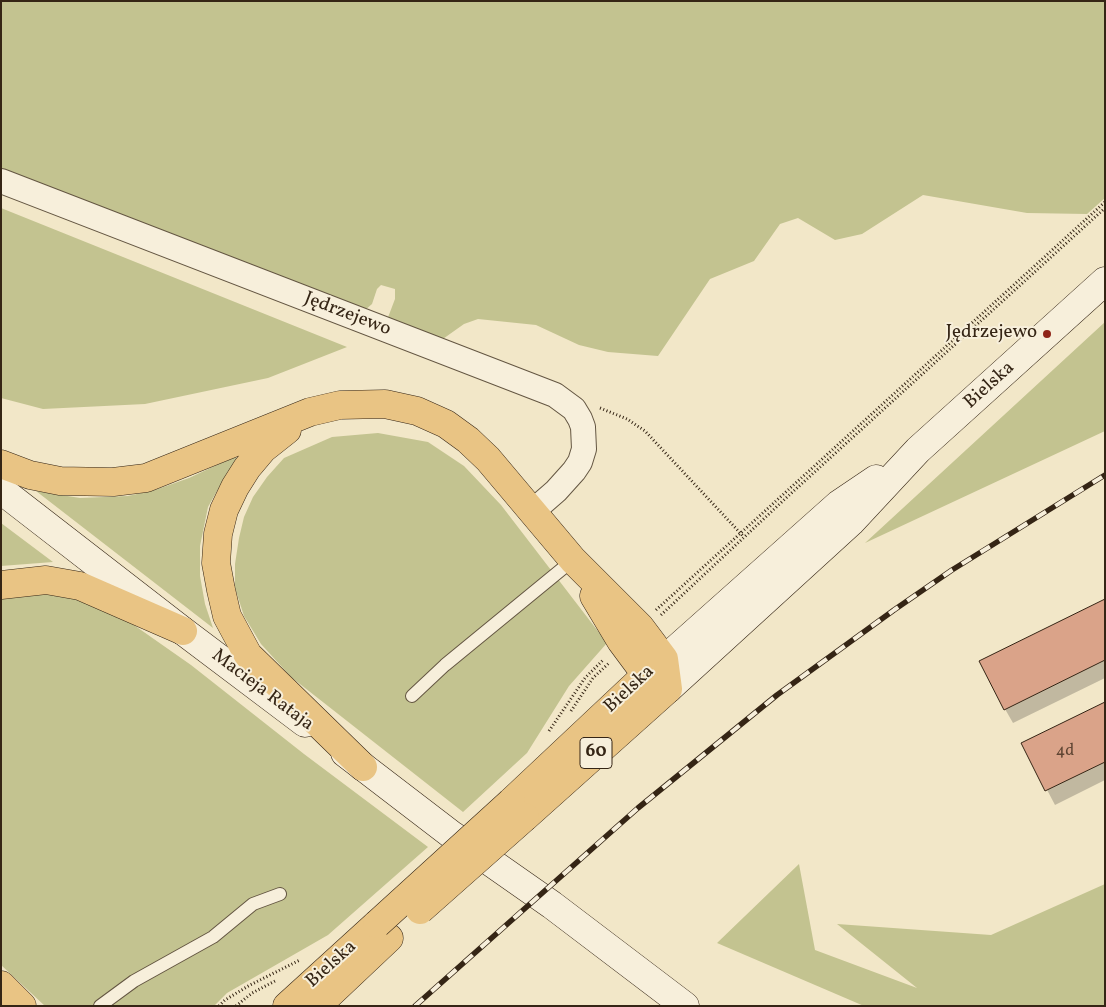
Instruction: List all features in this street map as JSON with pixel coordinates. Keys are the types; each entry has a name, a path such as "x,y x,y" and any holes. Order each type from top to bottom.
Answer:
{"main road":[{"name":"Bielska","path":"287,1006 384,929 518,810 660,674 850,522 918,450 1105,281"},
{"path":"1,464 30,475 60,481 113,482 146,478 310,412 340,405 385,404 417,412 446,424 468,440 488,459 573,560 660,674"},
{"path":"310,412 263,449 235,486 224,510 218,534 216,562 227,616 248,655 363,767"},
{"name":"Macieja Rataja","path":"1,490 452,835 552,905 676,999"},
{"path":"1,585 46,580 80,586 183,631"},
{"name":"Bielska","path":"317,1006 384,929"},
{"path":"1,985 22,1006"}],"street":[{"name":"Jędrzejewo","path":"1,181 555,395 574,410 583,427 584,445 582,456 574,471 533,511"}],"lane":[{"path":"412,696 445,665 573,560"},
{"path":"100,1006 134,981 214,937 253,904 280,894"}],"path":[{"path":"568,715 593,678 632,636 740,533 1105,202"},
{"path":"544,739 585,678 744,538 1105,208"},
{"path":"574,410 599,408 637,424 744,538"},
{"path":"219,1006 225,1000 250,985 304,958"}],"green space":[{"path":"1,1 1105,1 1105,198 1087,214 1027,213 923,195 862,234 835,240 798,218 780,224 754,261 710,279 658,356 608,352 579,345 536,325 478,319 464,324 440,341 387,320 395,299 395,289 381,285 377,289 372,304 364,311 1,172"},
{"path":"1,208 347,347 268,378 145,404 43,409 1,398"},
{"path":"1105,322 1105,431 865,543"},
{"path":"378,433 428,442 464,466 501,505 607,643 569,686 527,753 463,812 291,677 261,644 244,616 235,588 235,564 244,517 253,497 284,458 332,437"},
{"path":"234,457 240,459 228,471 208,507 200,546 200,576 205,604 213,628 36,491 80,498 128,496 155,490 189,478"},
{"path":"1,523 53,562 1,566"},
{"path":"28,590 80,597 131,623 191,665 304,754 428,847 328,935 227,993 214,1006 45,1006 1,965 1,594"},
{"path":"799,864 815,950 917,988 837,924 991,935 1105,884 1105,1006 864,1006 717,943"}],"building":[{"path":"1105,599 1105,660 1004,710 979,661"},
{"path":"1105,702 1105,762 1045,791 1021,743"}],"railway":[{"path":"415,1006 638,808 777,695 952,570 1105,475"}],"place":[{"name":"Jędrzejewo","path":"1047,334"}]}
